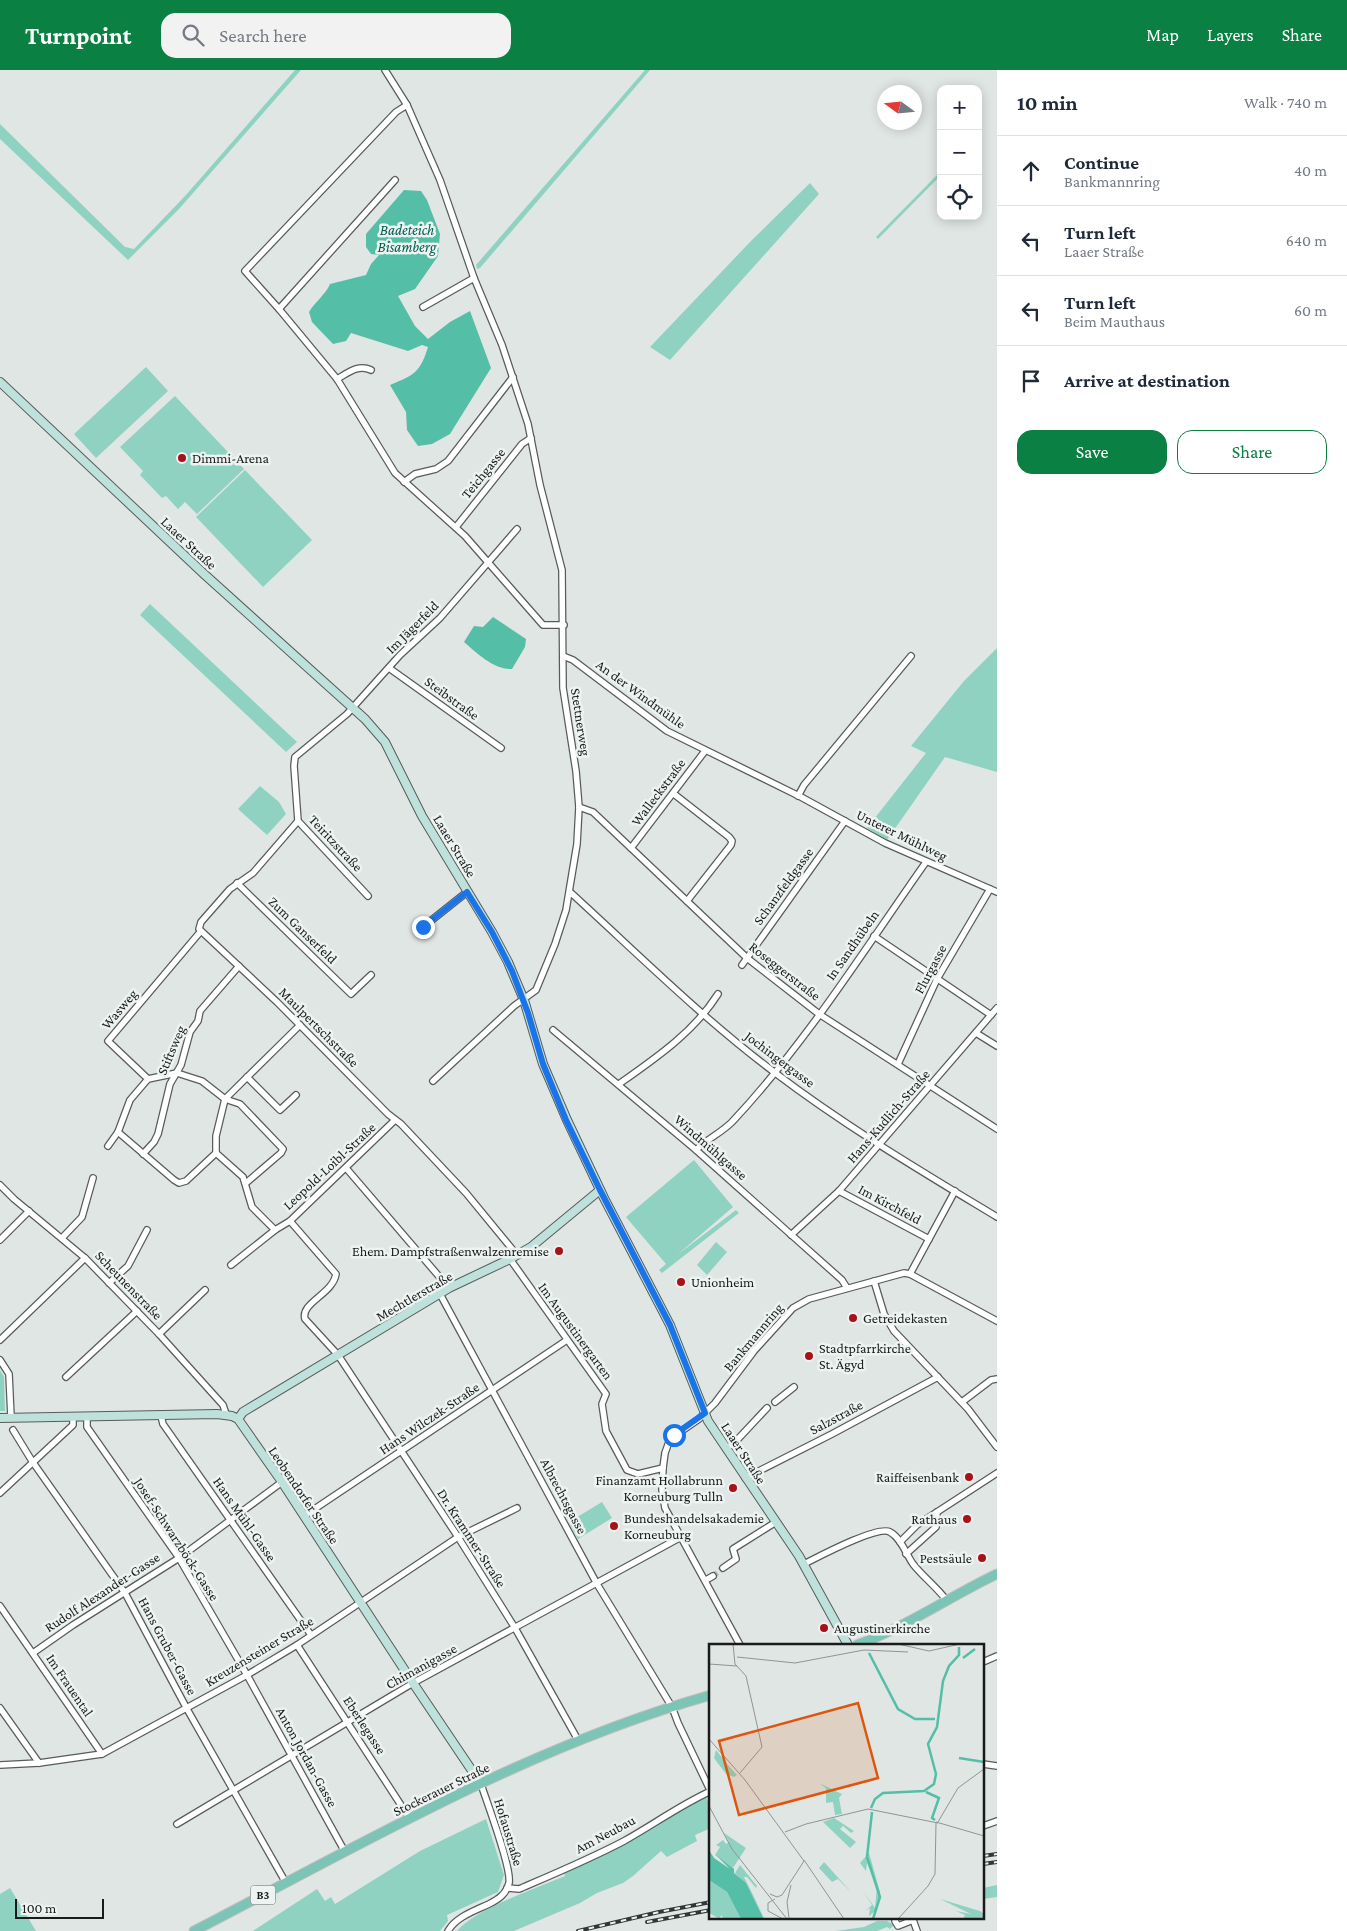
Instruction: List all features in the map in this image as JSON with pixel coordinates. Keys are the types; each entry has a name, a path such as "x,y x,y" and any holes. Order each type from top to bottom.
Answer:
{"main road":[{"path":"859,1644 914,1620 997,1574"},
{"name":"Stockerauer Straße","path":"194,1931 343,1849 481,1784 578,1740 709,1696"}],"street":[{"name":"Stettnerweg","path":"385,70 407,105 440,180 474,278 502,345 531,438 540,484 562,570 564,625 563,688 576,771 579,807 577,844 570,892 555,944 536,990 524,1000"},
{"path":"407,105 396,112 245,271 337,379 390,466 404,482 456,527 543,624 564,625"},
{"path":"279,309 394,180"},
{"path":"423,307 474,278"},
{"path":"337,379 359,368 364,367 371,370"},
{"path":"404,482 414,474 436,469 448,461 513,378"},
{"name":"Laaer Straße","path":"0,382 204,574 352,707 373,727 385,742 422,816 500,946 512,971 524,1000 543,1064 566,1120 670,1325 705,1413 726,1448 804,1564 847,1644"},
{"name":"Teichgasse","path":"456,527 522,444 531,438"},
{"name":"Im Jägerfeld","path":"352,707 440,618 517,529"},
{"name":"An der Windmühle","path":"563,656 573,660 664,729 705,751"},
{"path":"798,796 810,778 911,656"},
{"name":"Steibstraße","path":"389,668 501,748"},
{"name":"Teiritzstraße","path":"352,707 337,723 296,757 294,766 298,820 368,896"},
{"name":"Walleckstraße","path":"631,848 705,751"},
{"name":"Unterer Mühlweg","path":"705,751 798,796 885,843 997,892"},
{"path":"674,794 732,841 731,845 687,901"},
{"name":"Roseggerstraße","path":"579,807 593,812 747,958 820,1014 997,1129"},
{"path":"201,931 199,926 201,922 237,883 253,873 298,820"},
{"name":"Schanzfeldgasse","path":"742,965 845,821"},
{"name":"In Sandhübeln","path":"696,1150 731,1123 774,1072 820,1014 926,862"},
{"name":"Zum Ganserfeld","path":"237,883 351,994 371,975"},
{"name":"Flurgasse","path":"898,1064 937,979 990,889"},
{"path":"423,927 467,892"},
{"name":"Jochingergasse","path":"570,892 702,1014 774,1072 878,1146 997,1217"},
{"name":"Maulpertschstraße","path":"201,931 401,1124 466,1193 513,1257"},
{"name":"Wasweg","path":"148,1079 108,1041 201,931"},
{"path":"874,936 991,1015"},
{"name":"Stiftsweg","path":"143,1154 154,1142 158,1134 170,1084 177,1073 190,1032 198,1022 202,1007 239,966"},
{"path":"619,1084 666,1051 709,1008 718,994"},
{"path":"433,1081 514,1006 524,1000"},
{"name":"Hans-Kudlich-Straße","path":"791,1235 840,1191 997,1008"},
{"path":"275,1230 252,1207 243,1177 216,1153 216,1136 225,1099 300,1025"},
{"name":"Windmühlgasse","path":"553,1030 696,1150 842,1280 847,1288"},
{"path":"976,1033 997,1046"},
{"path":"108,1146 118,1132 130,1100 148,1079 177,1073 202,1081 225,1099 240,1104 282,1150 246,1184"},
{"path":"247,1077 280,1110 296,1095"},
{"name":"Leopold-Loibl-Straße","path":"230,1265 275,1230 290,1221 395,1120"},
{"path":"118,1132 174,1180 182,1183 216,1153"},
{"path":"346,1168 449,1288"},
{"path":"62,1238 82,1218 93,1178"},
{"name":"Scheunenstraße","path":"0,1185 14,1199 86,1258 159,1334 223,1406 226,1414"},
{"name":"Mechtlerstraße","path":"238,1419 243,1412 449,1288 513,1257 544,1237 600,1190"},
{"name":"Im Kirchfeld","path":"840,1191 929,1238"},
{"path":"955,1191 910,1274 996,1319"},
{"path":"0,1240 29,1211"},
{"path":"290,1221 336,1273 332,1286 305,1308 303,1314 305,1319 338,1355"},
{"path":"109,1283 128,1266 147,1230"},
{"name":"Im Augustinergarten","path":"513,1257 521,1276 606,1394 602,1404 606,1431 627,1470 638,1474 663,1468"},
{"path":"0,1340 86,1258"},
{"name":"Bankmannring","path":"739,1644 666,1508 663,1499 663,1468 665,1453 670,1439 705,1413 715,1403 754,1351 793,1308 809,1299 904,1273 910,1274"},
{"path":"874,1281 884,1314 894,1331 962,1402 997,1446"},
{"path":"159,1334 205,1290"},
{"name":"Albrechtsgasse","path":"440,1294 597,1584 672,1707 709,1787"},
{"path":"66,1377 137,1311"},
{"name":"Hans Wilczek-Straße","path":"304,1516 567,1340"},
{"name":"Dr. Krammer-Straße","path":"338,1355 458,1537 515,1628 578,1740"},
{"path":"0,1360 9,1374 11,1417"},
{"name":"Salzstraße","path":"746,1478 938,1376"},
{"path":"962,1402 991,1380 997,1379"},
{"path":"775,1402 794,1387"},
{"path":"726,1448 738,1440 767,1408"},
{"path":"0,1418 226,1414 238,1419"},
{"name":"Hans Mühl-Gasse","path":"162,1416 163,1424 311,1635"},
{"name":"Josef-Schwarzböck-Gasse","path":"87,1417 87,1427 179,1558 247,1675"},
{"path":"0,1493 32,1461 73,1425 73,1418"},
{"name":"Leobendorfer Straße","path":"238,1419 282,1482 481,1784"},
{"name":"Hans Gruber-Gasse","path":"13,1430 32,1461 125,1593 187,1709 285,1880"},
{"path":"898,1540 997,1473"},
{"name":"Rudolf Alexander-Gasse","path":"33,1652 179,1558 282,1482"},
{"name":"Kreuzensteiner Straße","path":"0,1765 102,1754 247,1675 298,1644 458,1537 517,1508"},
{"path":"906,1554 936,1527 937,1512"},
{"path":"723,1568 736,1558 733,1549 776,1522"},
{"path":"804,1564 861,1537 883,1530 892,1533 914,1566 930,1580 947,1601"},
{"name":"Chimanigasse","path":"177,1824 413,1683 681,1537"},
{"path":"706,1580 713,1576"},
{"name":"Im Frauental","path":"0,1606 102,1754"},
{"name":"Eberlegasse","path":"298,1644 410,1819"},
{"path":"984,1662 997,1656"},
{"name":"Anton Jordan-Gasse","path":"247,1675 343,1849"},
{"path":"0,1708 39,1762"},
{"path":"984,1764 997,1766"},
{"name":"Hofaustraße","path":"481,1784 508,1866 510,1877 507,1888"},
{"name":"Am Neubau","path":"507,1888 519,1889 594,1856 684,1804 709,1792"},
{"path":"448,1931 459,1918 498,1900 507,1888"},
{"path":"896,1918 898,1926 912,1919 917,1931"}],"shaded area":[{"path":"295,70 301,70 179,209 128,260 0,139 0,124 125,247 134,249 186,195"},
{"path":"645,70 650,70 480,268 477,269 476,265"},
{"path":"937,175 937,179 878,239 876,237"},
{"path":"810,183 819,194 670,360 650,347 750,242"},
{"path":"146,367 168,391 96,458 74,434"},
{"name":"Dimmi-Arena","path":"175,396 244,469 197,514 185,502 178,509 166,496 162,498 140,475 143,471 120,447"},
{"path":"245,470 312,540 263,587 196,517"},
{"path":"150,604 297,742 286,752 140,615"},
{"path":"997,648 997,772 945,757 887,840 867,828 926,753 911,746 964,681"},
{"path":"260,786 279,802 286,814 267,835 238,809"},
{"path":"694,1160 733,1207 677,1255 736,1210 739,1213 662,1273 659,1270 666,1264 626,1217"},
{"path":"716,1242 727,1252 707,1275 697,1265"},
{"path":"0,1370 4,1377 5,1411 0,1411"},
{"path":"602,1502 612,1518 578,1539 569,1522"},
{"path":"706,1797 709,1803 709,1829 695,1835 697,1841 667,1857 661,1851 623,1883 514,1931 457,1931 466,1923 492,1907 565,1876 564,1873 616,1849 671,1815"},
{"path":"486,1819 504,1875 498,1892 447,1915 448,1921 440,1931 253,1931 317,1889 325,1901 331,1897 335,1904 420,1851"},
{"path":"997,1885 997,1897 984,1899 984,1888"},
{"path":"10,1888 36,1931 0,1931 0,1894"},
{"path":"877,1921 887,1921 894,1925 890,1929 887,1927 877,1931 835,1931 864,1927"}],"water":[{"name":"Badeteich Bisamberg","path":"404,190 421,191 427,200 440,234 438,256 415,289 398,296 415,326 428,339 450,322 470,311 491,368 450,434 432,444 418,446 407,430 406,412 390,385 405,378 419,368 428,347 422,345 408,351 351,333 346,341 333,344 312,322 309,312 330,284 366,275 371,264 379,255 371,254 366,247 366,234"},
{"path":"493,617 526,639 525,647 512,669 505,669 492,664 464,642 474,626 483,627"}],"tunnel":[{"path":"713,1576 723,1568"}],"railway":[{"path":"984,1856 997,1854"},
{"path":"984,1864 997,1862"},
{"path":"578,1931 709,1902"},
{"path":"647,1922 709,1910"}],"place":[{"name":"Dimmi-Arena","path":"182,458"},
{"name":"Ehem. Dampfstraßenwalzenremise","path":"559,1251"},
{"name":"Unionheim","path":"681,1282"},
{"name":"Getreidekasten","path":"853,1318"},
{"name":"Stadtpfarrkirche St. Ägyd","path":"809,1356"},
{"name":"Raiffeisenbank","path":"969,1477"},
{"name":"Finanzamt Hollabrunn Korneuburg Tulln","path":"733,1488"},
{"name":"Rathaus","path":"967,1519"},
{"name":"Bundeshandelsakademie Korneuburg","path":"614,1526"},
{"name":"Pestsäule","path":"982,1558"},
{"name":"Augustinerkirche","path":"824,1628"}],"route":[{"path":"423,927 467,892 508,962 524,1000 543,1064 566,1120 615,1220 670,1325 705,1413 674,1435"}]}
